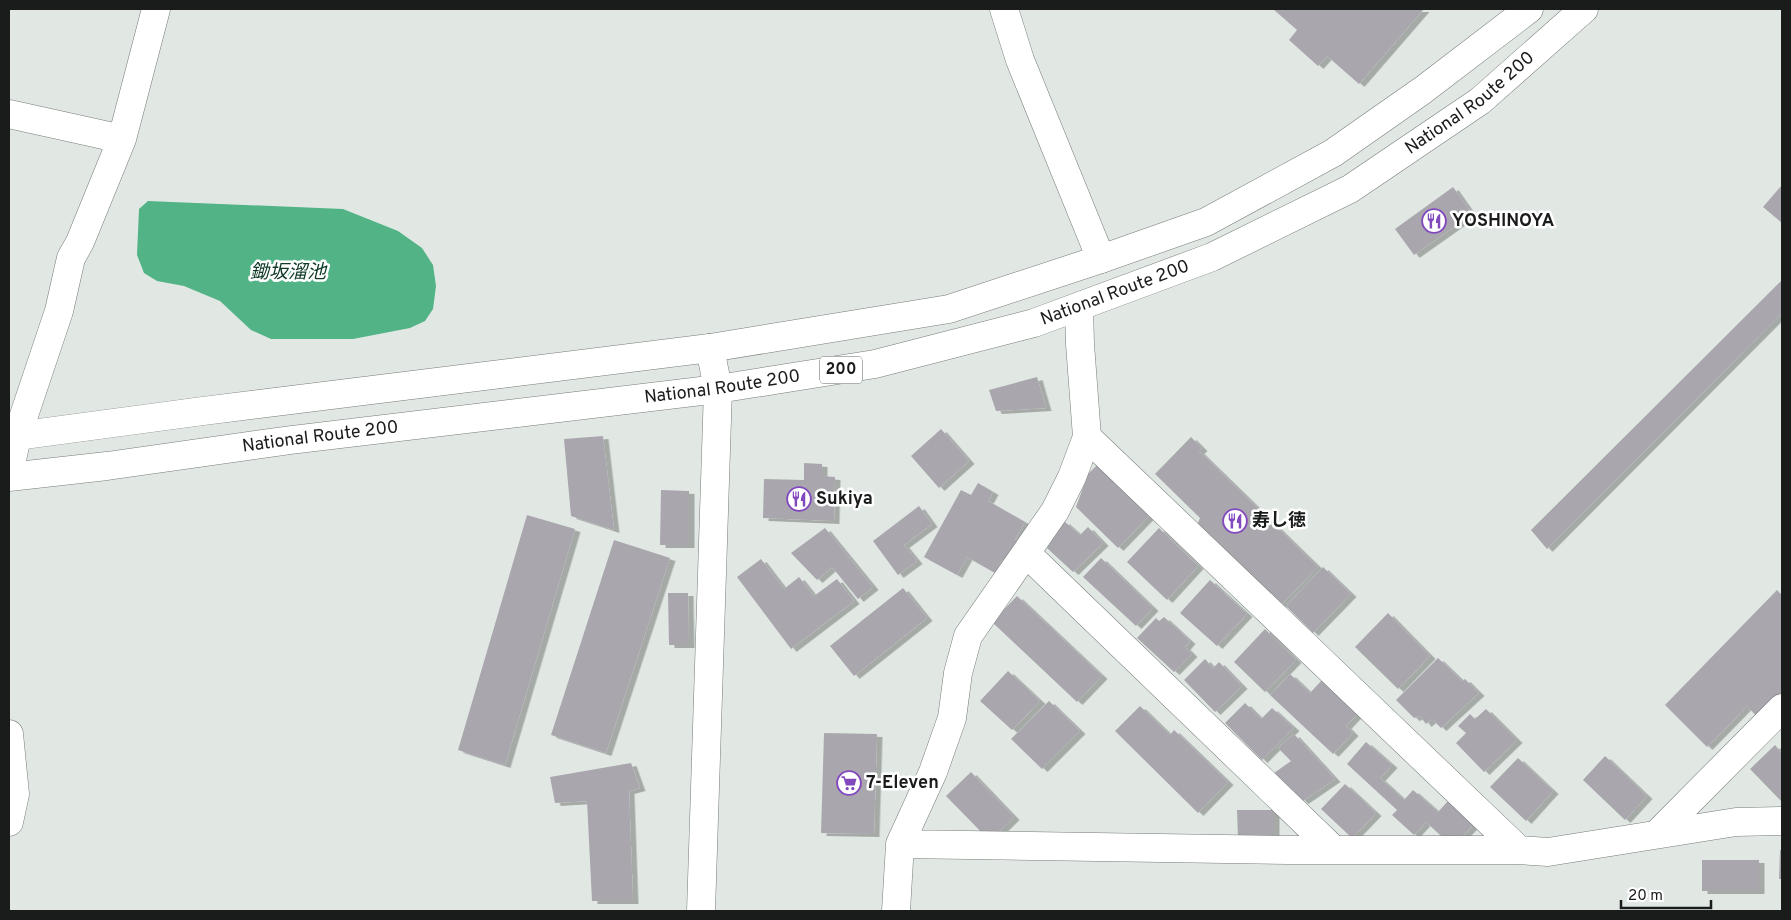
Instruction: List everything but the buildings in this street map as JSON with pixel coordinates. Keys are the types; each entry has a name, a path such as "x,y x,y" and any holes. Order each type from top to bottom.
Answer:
{"main road":[{"path":"9,476 13,437 59,311 71,258 80,242 122,139 156,9"},
{"path":"1004,9 1020,60 1101,259"},
{"name":"National Route 200","path":"13,437 710,348 949,308 1101,259 1206,222 1333,153 1423,90 1529,9"},
{"name":"National Route 200","path":"9,476 107,466 291,440 718,390 875,364 1034,323 1212,257 1350,189 1480,101 1584,9"},
{"path":"9,114 122,139"},
{"path":"896,911 900,844 933,772 952,718 958,673 968,636 1055,511 1072,477 1087,437 1079,307"},
{"path":"701,911 718,390 710,348"},
{"path":"1087,437 1519,850"},
{"path":"1026,553 1334,850"},
{"path":"1657,834 1782,708"},
{"path":"9,734 15,794 9,822"},
{"path":"900,844 1334,850 1519,850 1548,852 1736,822 1782,822"}],"water":[{"name":"鋤坂溜池","path":"148,201 343,209 398,231 422,248 433,265 436,286 433,309 425,321 410,328 353,339 271,339 251,330 220,301 184,286 157,281 144,273 137,255 139,209"}],"place":[{"name":"YOSHINOYA","path":"1434,221"},
{"name":"Sukiya","path":"799,499"},
{"name":"寿し徳","path":"1235,521"},
{"name":"7-Eleven","path":"849,783"}]}
